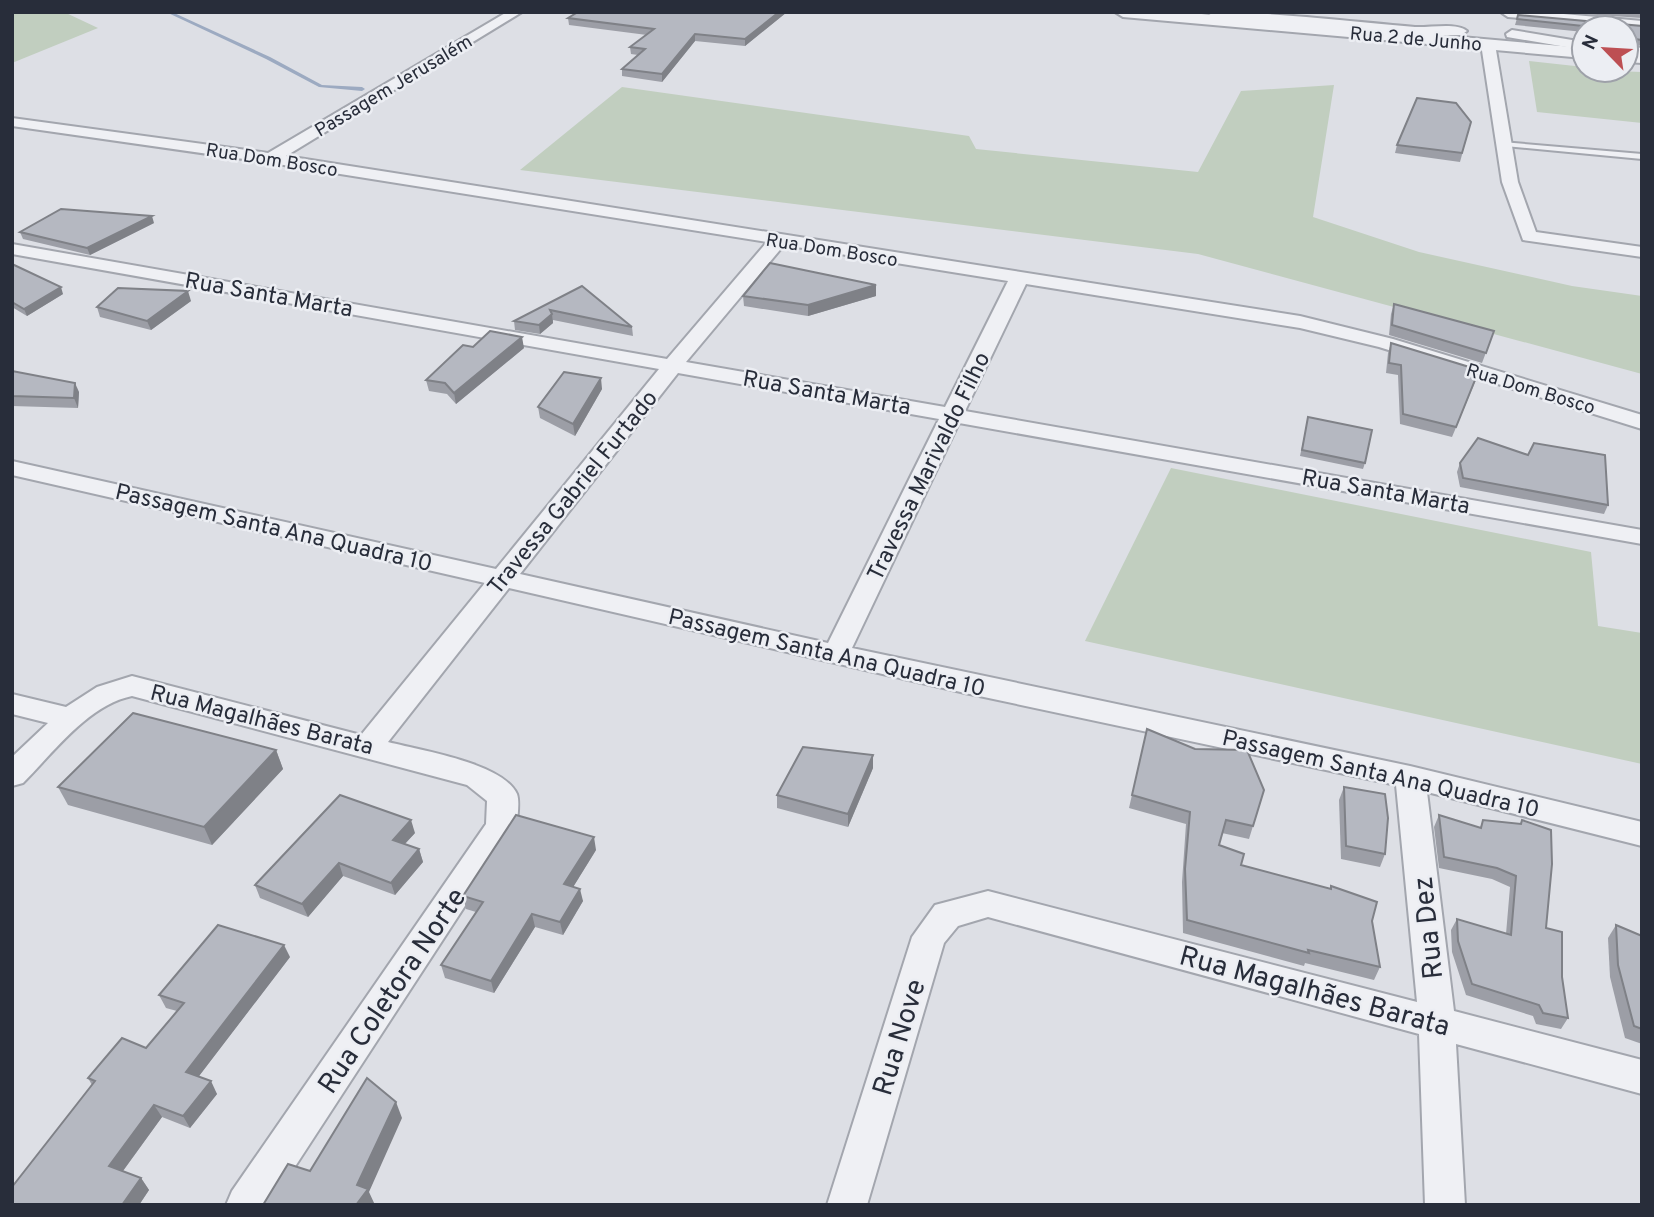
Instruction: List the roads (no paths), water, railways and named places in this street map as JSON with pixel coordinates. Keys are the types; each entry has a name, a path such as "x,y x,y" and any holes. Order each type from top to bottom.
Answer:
{"street":[{"name":"Passagem Jerusalém","path":"271,158 516,12"},
{"name":"Rua 2 de Junho","path":"1123,12 1463,28 1488,44 1509,35 1570,50"},
{"path":"1212,12 1428,32 1463,28"},
{"path":"1570,44 1509,35 1508,13 1642,25"},
{"path":"1488,44 1510,181 1529,236 1642,251"},
{"name":"Rua Dom Bosco","path":"12,122 271,158 1346,332 1642,422"},
{"name":"Travessa Gabriel Furtado","path":"369,746 673,365 779,240"},
{"name":"Rua Santa Marta","path":"12,249 1642,537"},
{"name":"Travessa Marivaldo Filho","path":"836,654 1019,278"},
{"name":"Passagem Santa Ana Quadra 10","path":"12,468 836,654 1410,776 1642,834"},
{"name":"Rua Magalhães Barata","path":"71,718 105,694 132,685 477,776"},
{"path":"12,704 71,718"},
{"path":"12,775 71,718"},
{"name":"Rua Coletora Norte","path":"246,1205 501,826 503,797 477,776"},
{"name":"Rua Dez","path":"1410,776 1437,1022 1446,1205"},
{"name":"Rua Magalhães Barata","path":"988,904 1642,1077"},
{"name":"Rua Nove","path":"847,1205 929,937 947,915 988,904"}],"lane":[{"path":"1505,144 1642,157"}],"waterway":[{"path":"168,12 268,58 321,86 362,89"}]}
